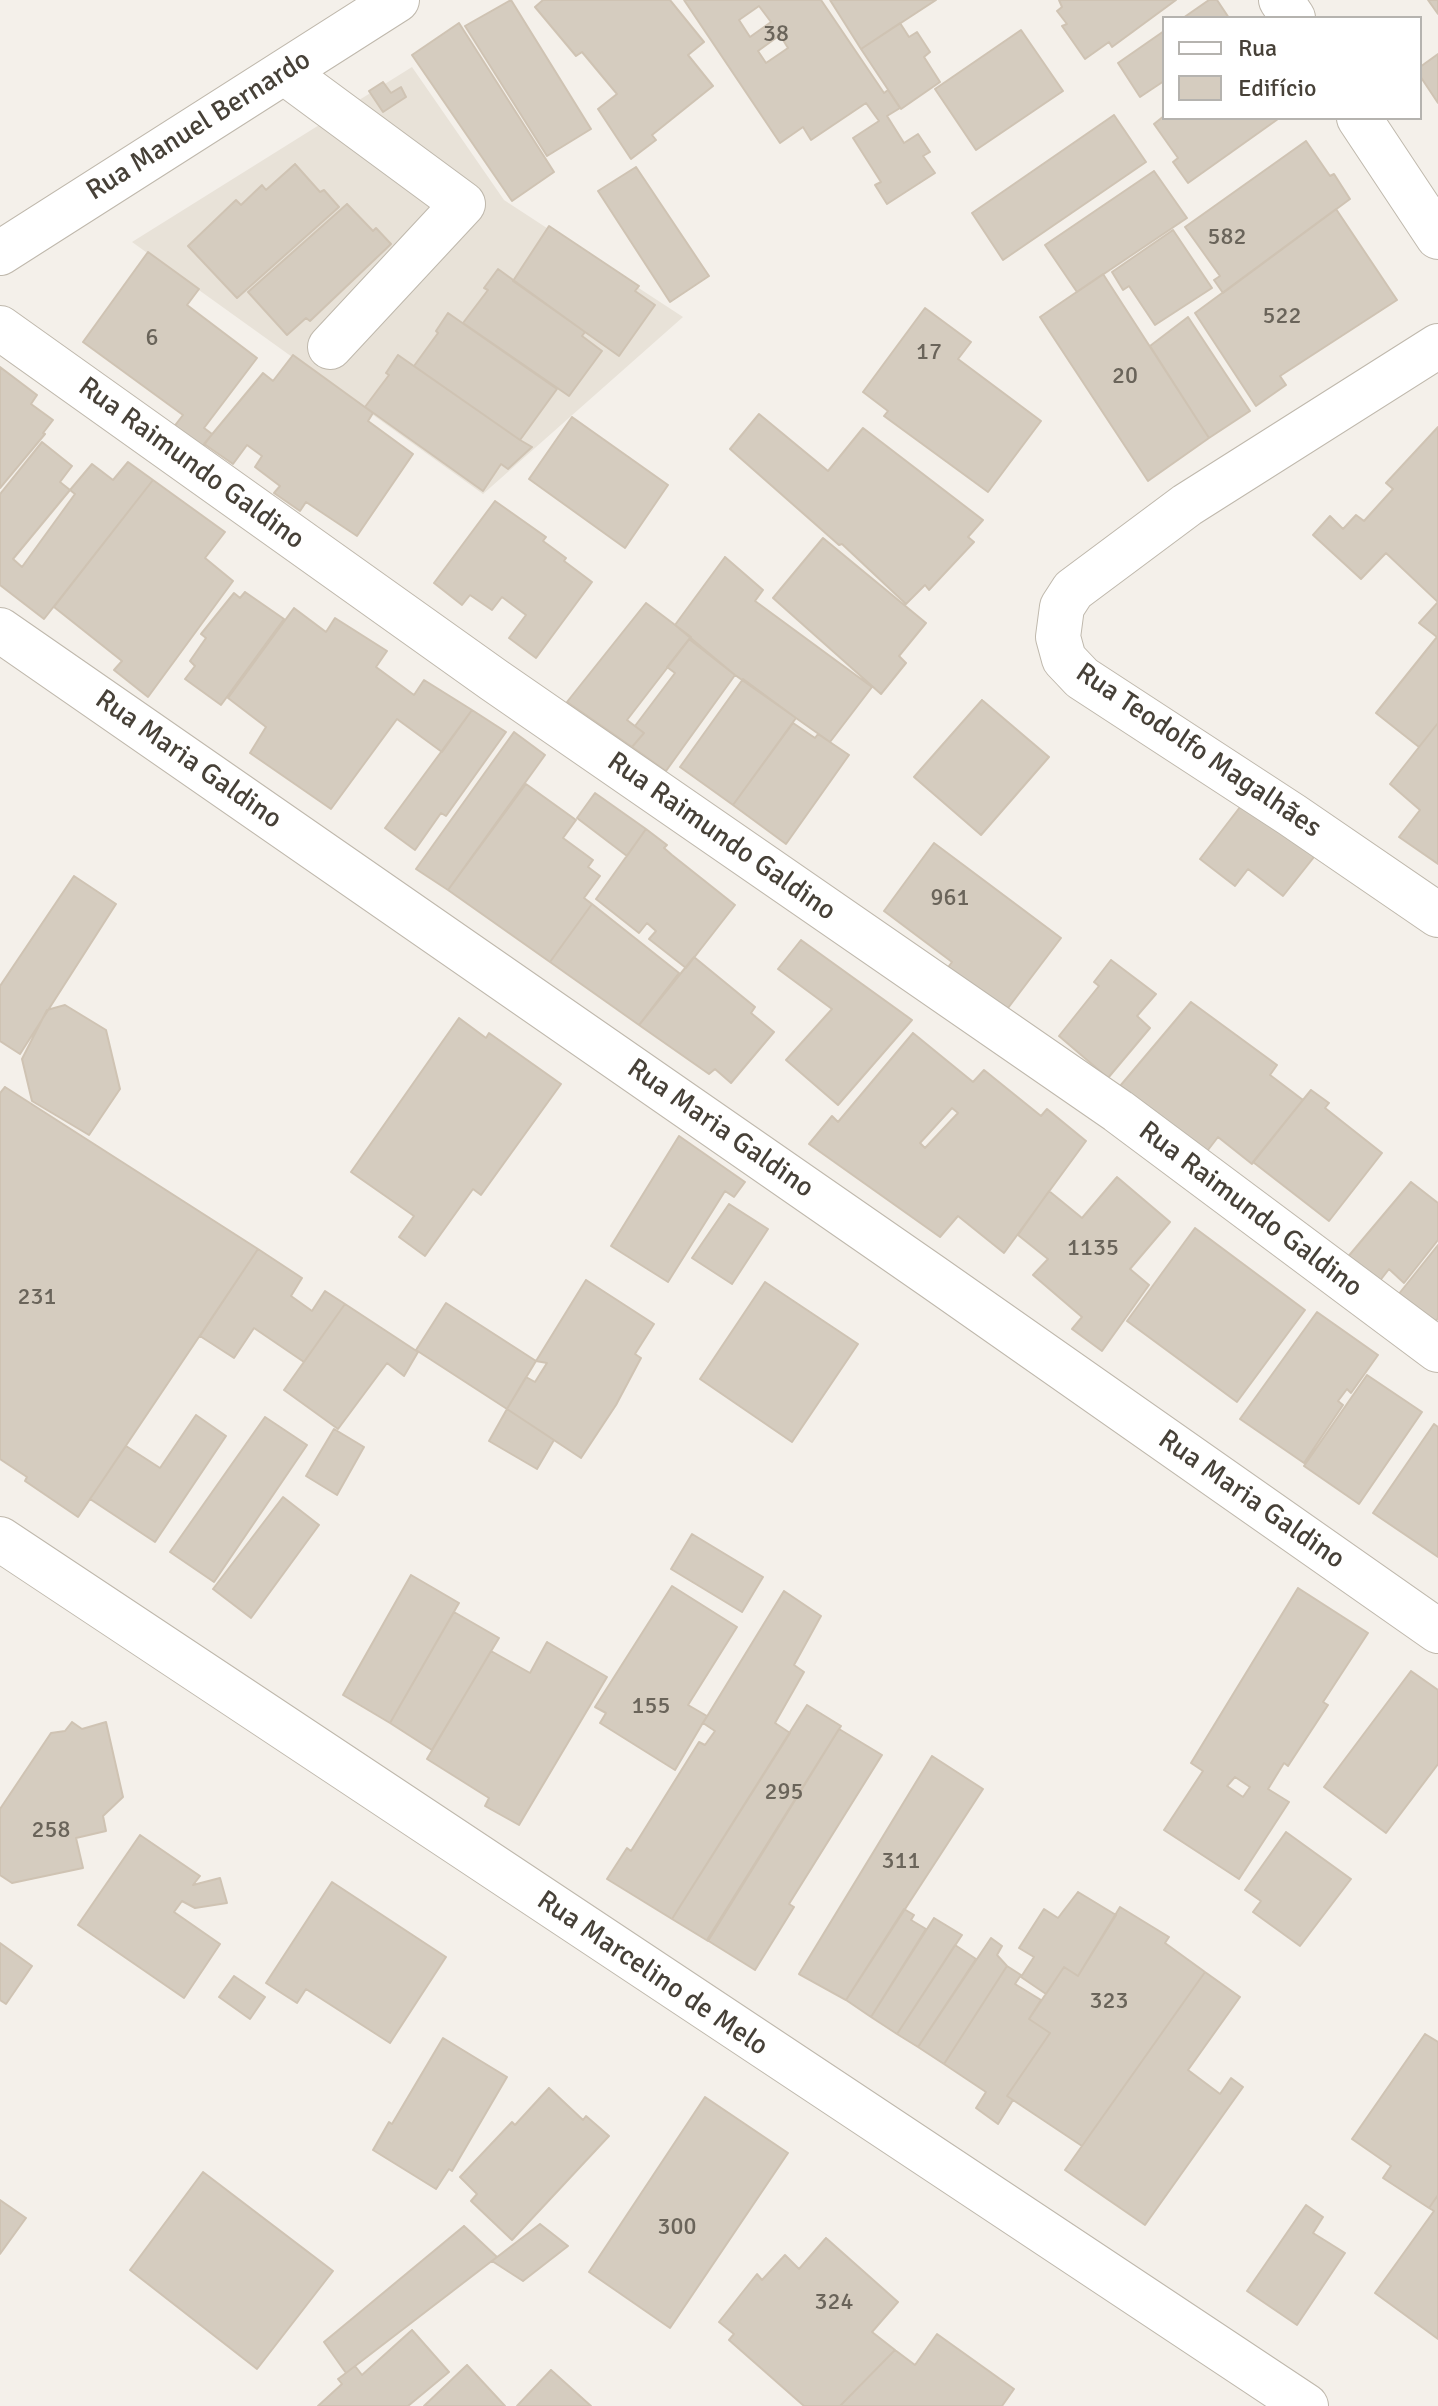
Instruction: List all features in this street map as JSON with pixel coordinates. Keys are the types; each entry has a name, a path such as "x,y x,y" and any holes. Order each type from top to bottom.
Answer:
{"street":[{"name":"Rua Manuel Bernardo","path":"0,253 397,0"},
{"path":"284,72 463,204 330,347"},
{"path":"1360,120 1438,237"},
{"name":"Rua Raimundo Galdino","path":"0,328 494,680 1118,1111 1438,1350"},
{"name":"Rua Teodolfo Magalhães","path":"1438,346 1187,505 1073,590 1062,607 1058,637 1064,659 1082,678 1438,915"},
{"name":"Rua Maria Galdino","path":"0,630 1438,1631"},
{"name":"Rua Marcelino de Melo","path":"0,1539 1306,2406"}],"shaded area":[{"path":"412,67 504,200 683,317 483,494 132,242"}],"building":[{"path":"511,0 591,129 547,156 465,26"},
{"path":"543,0 670,0 704,42 688,55 713,86 652,135 656,140 631,159 598,109 617,94 582,52 576,56 535,7"},
{"path":"684,0 821,0 884,93 888,90 900,108 887,116 904,143 918,134 930,152 923,156 935,173 887,204 875,185 881,182 853,138 879,121 866,103 811,140 803,127 780,143","holes":["759,6 771,22 750,37 739,20","780,35 788,48 766,63 758,51"]},
{"path":"830,0 936,0 861,49"},
{"path":"1059,0 1176,0 1112,47 1109,42 1085,59 1062,26 1067,24 1057,11 1062,7"},
{"path":"1209,0 1217,0 1228,16 1186,16"},
{"path":"1428,0 1438,0 1438,14"},
{"path":"459,23 554,172 512,201 412,55"},
{"path":"900,23 909,37 917,32 930,52 924,57 940,82 901,109 861,49"},
{"path":"1021,30 1063,91 976,150 935,89"},
{"path":"1162,32 1162,82 1140,97 1118,63"},
{"path":"1438,54 1438,103 1422,79 1422,66"},
{"path":"383,82 391,93 401,87 406,97 383,112 369,91"},
{"path":"1114,115 1146,162 1003,260 972,213"},
{"path":"1162,118 1277,120 1188,183 1173,162 1178,158 1154,124"},
{"path":"1306,141 1350,199 1223,293 1214,280 1220,276 1185,227"},
{"path":"295,164 320,192 324,190 339,207 237,298 188,246 236,200 241,205 262,185 266,190"},
{"path":"636,167 709,276 670,302 598,191"},
{"path":"1154,171 1187,218 1077,292 1045,245"},
{"path":"347,204 373,231 376,228 391,244 310,321 306,318 287,335 248,292"},
{"path":"1336,209 1397,300 1280,376 1286,385 1256,406 1195,313"},
{"path":"549,226 639,286 635,291 655,305 619,356 513,281"},
{"path":"1173,230 1212,288 1155,325 1129,286 1123,290 1112,272"},
{"path":"148,252 199,289 187,305 257,358 204,428 212,434 202,448 173,428 183,415 83,342"},
{"path":"498,269 585,332 582,336 602,351 569,396 463,323 488,290 484,288"},
{"path":"1103,274 1209,438 1148,481 1040,317"},
{"path":"925,308 971,342 958,359 1041,421 988,492 884,416 888,411 863,392"},
{"path":"448,313 557,389 520,440 414,366"},
{"path":"1188,317 1250,411 1209,438 1150,346"},
{"path":"293,355 373,413 368,421 413,454 357,536 306,502 300,511 274,493 280,486 255,467 262,456 247,445 233,464 204,444 263,373 273,381"},
{"path":"398,355 532,447 508,469 501,464 483,491 365,407 389,375 386,373"},
{"path":"0,367 37,395 31,404 53,420 0,488"},
{"path":"759,414 828,471 863,428 983,520 968,537 974,542 929,590 925,585 906,604 842,544 839,545 730,449"},
{"path":"572,417 668,485 625,548 529,479"},
{"path":"1438,427 1438,602 1386,553 1361,579 1313,535 1330,516 1343,529 1356,515 1364,521 1393,489 1386,483"},
{"path":"42,442 72,466 60,482 70,490 92,464 113,480 128,462 153,480 44,619 0,585 0,494","holes":["70,490 75,494 22,567 13,559"]},
{"path":"153,480 225,532 205,558 233,581 148,697 114,670 122,661 54,607"},
{"path":"495,501 546,537 543,541 592,582 536,658 509,638 526,615 502,597 492,610 470,595 462,605 434,583"},
{"path":"823,538 926,623 899,656 906,663 881,694 773,598"},
{"path":"725,557 763,590 755,601 872,687 830,742 735,675 675,625"},
{"path":"245,592 284,619 221,705 185,679 195,666 190,661 206,638 201,634 234,593 240,598"},
{"path":"1438,602 1438,723 1419,747 1376,713 1437,637 1419,623"},
{"path":"646,603 691,637 627,720 644,733 632,747 567,702"},
{"path":"294,608 326,632 335,618 387,651 376,667 414,695 424,680 472,710 442,752 397,719 331,809 250,753 266,727 228,698"},
{"path":"689,639 735,675 666,771 632,747 644,733 635,726 675,673 667,667"},
{"path":"743,679 796,718 733,805 680,767"},
{"path":"982,700 1049,757 981,835 914,777"},
{"path":"472,710 506,732 446,816 441,813 415,850 385,828"},
{"path":"793,723 815,738 818,734 849,755 786,844 733,805"},
{"path":"1438,723 1438,864 1399,837 1420,810 1390,784"},
{"path":"514,732 545,755 448,890 416,869"},
{"path":"526,784 576,820 563,838 593,860 588,867 600,876 584,898 592,904 550,962 448,890"},
{"path":"595,793 646,829 627,856 577,818"},
{"path":"1247,798 1318,852 1283,896 1248,869 1235,886 1200,859"},
{"path":"646,829 667,845 664,848 672,855 735,905 686,968 649,939 656,931 647,923 639,933 596,899"},
{"path":"934,843 1061,938 1005,1012 946,970 952,962 884,911"},
{"path":"74,876 116,904 20,1054 0,1041 0,986"},
{"path":"592,904 679,973 639,1025 550,962"},
{"path":"801,940 912,1020 838,1105 786,1060 832,1009 778,969"},
{"path":"694,957 755,1007 751,1013 774,1032 731,1083 715,1069 709,1074 639,1025"},
{"path":"1111,960 1156,994 1137,1016 1150,1028 1108,1078 1059,1036 1099,986 1094,982"},
{"path":"1191,1002 1277,1065 1270,1075 1303,1100 1252,1164 1218,1137 1201,1159 1115,1092"},
{"path":"65,1005 106,1030 120,1089 89,1135 32,1101 22,1059 47,1010"},
{"path":"459,1018 486,1038 489,1033 561,1084 481,1195 473,1189 425,1256 399,1237 414,1216 351,1172"},
{"path":"913,1033 973,1082 984,1070 1041,1116 1047,1109 1086,1141 1004,1253 958,1216 940,1237 809,1144 832,1116 838,1122","holes":["952,1108 958,1113 925,1148 920,1143"]},
{"path":"5,1087 258,1249 78,1517 25,1481 27,1477 0,1459 0,1093"},
{"path":"1311,1090 1329,1103 1325,1108 1382,1153 1329,1221 1253,1162"},
{"path":"679,1136 745,1182 734,1197 725,1191 668,1282 611,1246"},
{"path":"1117,1177 1170,1222 1130,1269 1149,1285 1102,1351 1072,1329 1082,1317 1033,1275 1048,1259 1018,1235 1049,1191 1082,1218"},
{"path":"1411,1182 1438,1203 1438,1240 1404,1283 1389,1269 1372,1291 1341,1265"},
{"path":"729,1204 768,1229 732,1284 692,1258"},
{"path":"1195,1228 1305,1310 1237,1402 1127,1321"},
{"path":"1438,1245 1438,1318 1432,1326 1394,1300"},
{"path":"258,1249 302,1278 291,1296 312,1311 325,1291 345,1304 304,1362 254,1328 234,1358 200,1336"},
{"path":"586,1280 654,1324 635,1354 641,1358 616,1405 581,1458 507,1409 526,1377 535,1382 547,1363 536,1361"},
{"path":"765,1282 858,1344 792,1442 700,1379"},
{"path":"446,1303 536,1361 507,1409 416,1350"},
{"path":"345,1304 418,1352 404,1376 387,1363 338,1429 284,1390"},
{"path":"1317,1312 1378,1355 1351,1393 1347,1389 1338,1401 1343,1405 1304,1463 1240,1419"},
{"path":"1367,1375 1422,1412 1359,1504 1304,1466"},
{"path":"507,1409 554,1440 537,1469 489,1441"},
{"path":"196,1415 226,1436 155,1542 90,1499 126,1446 160,1468"},
{"path":"265,1417 307,1445 214,1582 170,1552"},
{"path":"1434,1424 1438,1427 1438,1557 1373,1513"},
{"path":"334,1429 364,1447 337,1495 306,1476"},
{"path":"283,1497 319,1525 251,1618 213,1589"},
{"path":"692,1534 763,1577 742,1612 671,1569"},
{"path":"411,1575 459,1603 390,1723 343,1695"},
{"path":"672,1586 737,1627 688,1705 707,1716 675,1770 600,1723 606,1713 595,1707"},
{"path":"1298,1588 1368,1633 1323,1702 1328,1705 1288,1766 1284,1763 1268,1789 1289,1802 1239,1879 1164,1830 1203,1771 1191,1763","holes":["1235,1777 1250,1787 1243,1797 1227,1786"]},
{"path":"784,1591 821,1616 794,1665 804,1672 775,1723 790,1733 672,1919 607,1879 627,1848 631,1851 699,1742 705,1745 715,1731 703,1723"},
{"path":"454,1612 499,1638 432,1750 390,1723"},
{"path":"547,1642 607,1677 519,1825 485,1806 489,1798 427,1759 491,1651 530,1673"},
{"path":"1411,1671 1438,1690 1438,1764 1386,1833 1324,1787"},
{"path":"807,1705 841,1726 708,1941 672,1919"},
{"path":"72,1722 82,1729 106,1722 123,1797 103,1816 106,1831 76,1838 83,1868 12,1883 0,1875 0,1809 51,1733 65,1731"},
{"path":"839,1729 882,1755 789,1904 794,1907 755,1970 707,1940"},
{"path":"932,1756 983,1789 846,2000 799,1974"},
{"path":"1286,1832 1351,1879 1300,1946 1253,1912 1261,1901 1245,1890"},
{"path":"140,1835 200,1876 193,1885 220,1878 227,1903 195,1908 182,1901 174,1912 220,1944 184,1998 78,1925"},
{"path":"332,1882 446,1957 390,2043 306,1989 297,2003 266,1983"},
{"path":"1078,1892 1116,1915 1078,1976 1064,1967 1046,1994 1021,1977 1034,1957 1019,1948 1044,1909 1058,1918"},
{"path":"1120,1907 1169,1937 1165,1943 1205,1972 1082,2146 1007,2096 1050,2033 1029,2019 1064,1967 1078,1976"},
{"path":"904,1909 914,1915 911,1920 926,1929 871,2017 846,2000"},
{"path":"934,1918 962,1935 897,2034 871,2017"},
{"path":"991,1938 1002,1946 997,1955 1007,1966 944,2064 918,2047"},
{"path":"0,1943 32,1966 6,2004 0,2000"},
{"path":"955,1945 976,1959 918,2047 897,2034"},
{"path":"1007,1966 1021,1975 1015,1984 1041,2000 1029,2019 1050,2033 1007,2096 1013,2100 998,2124 976,2108 986,2092 944,2064"},
{"path":"1205,1972 1240,1997 1188,2070 1220,2094 1231,2078 1243,2087 1145,2225 1065,2170"},
{"path":"234,1976 265,1997 250,2019 219,1997"},
{"path":"1425,2034 1438,2042 1438,2195 1429,2208 1383,2178 1391,2166 1352,2139"},
{"path":"443,2038 507,2077 452,2171 449,2169 436,2189 373,2150"},
{"path":"549,2088 583,2120 586,2116 609,2136 512,2240 471,2201 477,2194 460,2177"},
{"path":"705,2097 788,2153 670,2328 589,2272"},
{"path":"203,2172 333,2271 257,2369 130,2270"},
{"path":"1438,2195 1438,2339 1375,2293 1434,2211 1429,2208"},
{"path":"0,2200 26,2218 0,2254"},
{"path":"1306,2205 1323,2217 1313,2233 1345,2253 1297,2325 1247,2291"},
{"path":"540,2224 568,2246 523,2281 492,2261"},
{"path":"464,2226 497,2257 346,2373 324,2342"},
{"path":"826,2238 898,2302 872,2332 895,2350 840,2406 804,2406 729,2340 734,2334 719,2322 757,2274 762,2280 785,2255 799,2269"},
{"path":"412,2330 449,2372 408,2406 318,2406 342,2384 338,2379 355,2366 362,2375"},
{"path":"937,2334 1014,2389 1002,2406 840,2406 895,2350 915,2365"},
{"path":"467,2365 505,2406 424,2406"},
{"path":"551,2370 591,2406 517,2406"}]}
